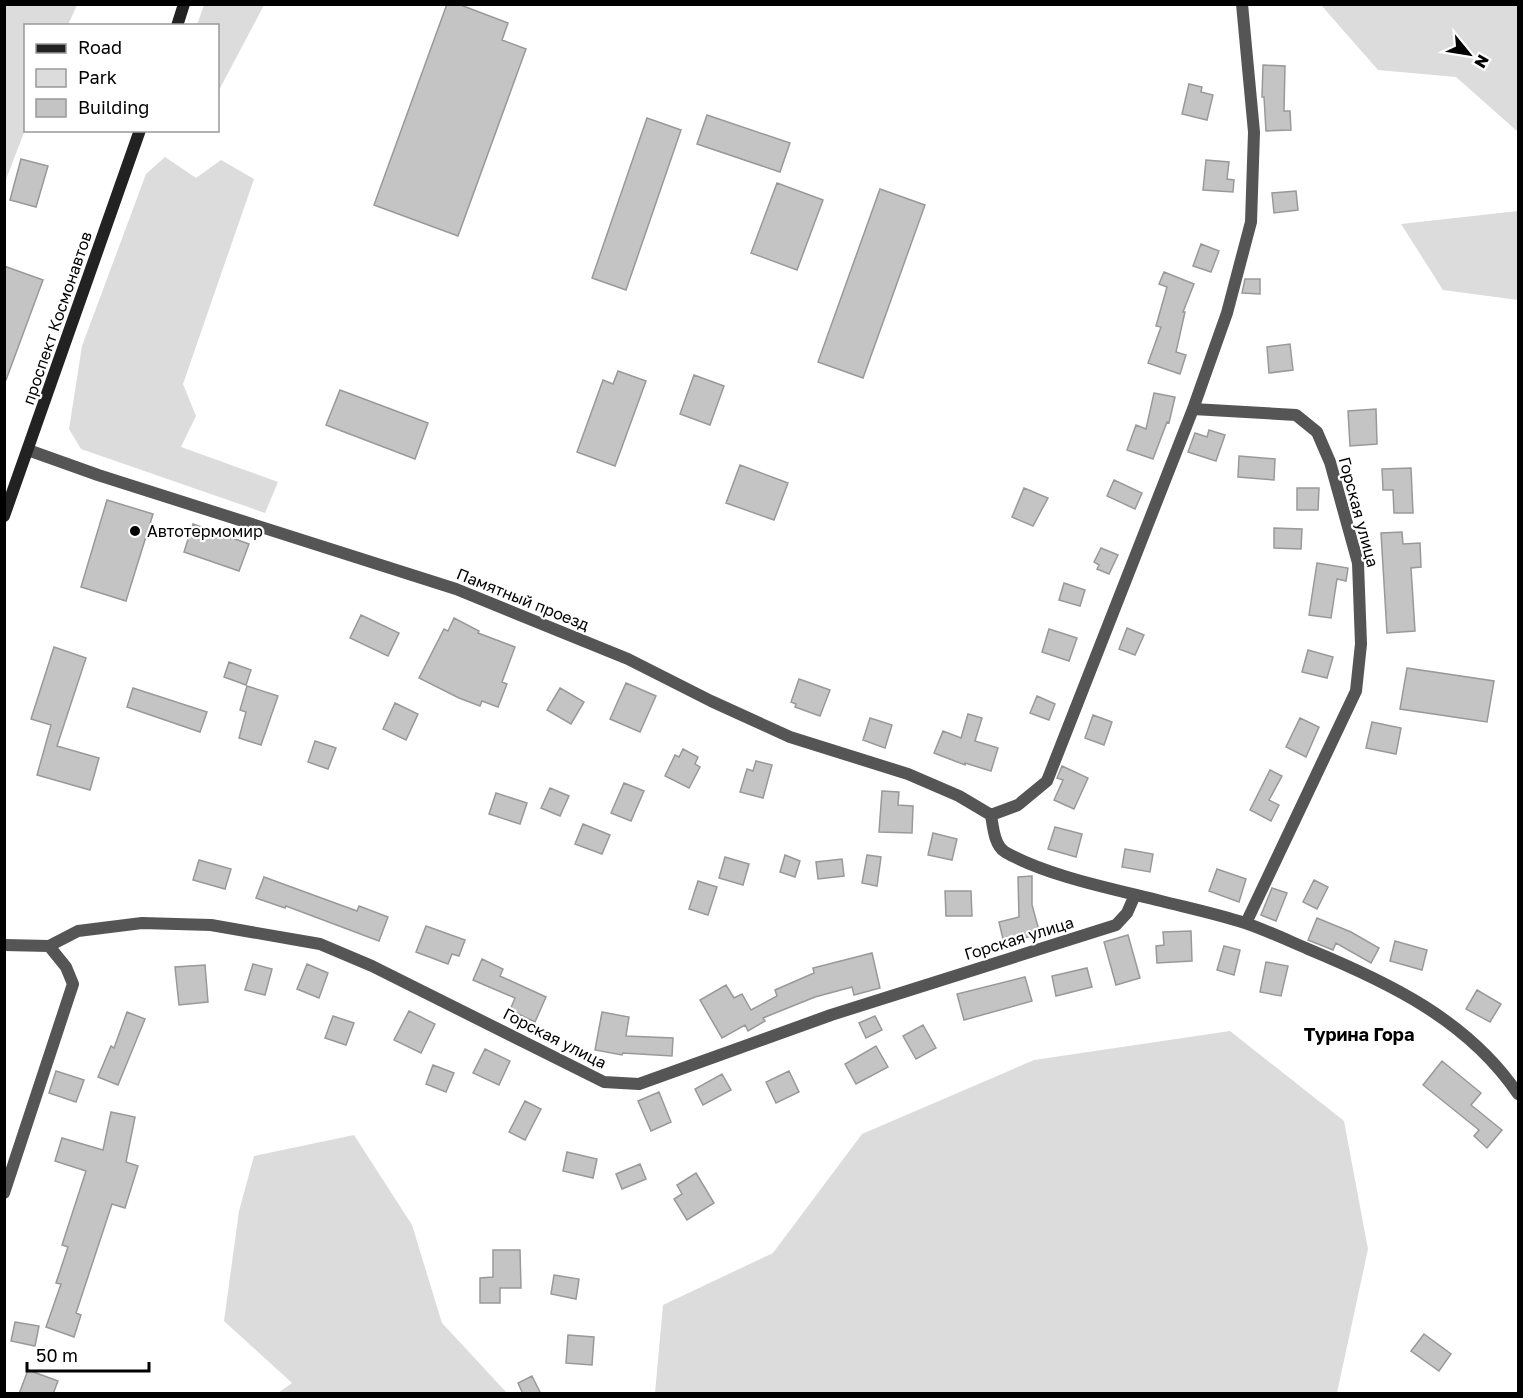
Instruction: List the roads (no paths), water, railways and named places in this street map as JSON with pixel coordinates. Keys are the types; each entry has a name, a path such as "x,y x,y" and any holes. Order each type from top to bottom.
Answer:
{"main road":[{"path":"178,24 184,4"},
{"name":"проспект Космонавтов","path":"4,516 139,132"}],"street":[{"path":"1242,4 1254,132 1251,222 1227,313 1193,409 1047,781 1018,805 991,815 994,834 1002,850 1041,869 1246,923 1347,965 1443,1017 1469,1037 1508,1079 1518,1094"},
{"name":"Горская улица","path":"1193,409 1296,415 1317,432 1330,462 1358,563 1361,644 1356,691 1246,923"},
{"name":"Памятный проезд","path":"28,450 98,475 456,589 628,658 711,701 790,737 908,774 959,796 991,815"},
{"name":"Горская улица","path":"4,945 49,946 78,931 142,923 212,925 320,944 372,966 604,1082 639,1084 831,1015 1116,925 1127,913 1135,894"},
{"path":"4,1192 73,984 66,967 49,946"}],"place":[{"name":"Автотермомир","path":"135,531"}],"district":[{"name":"Турина Гора","path":"1359,1034"}]}
